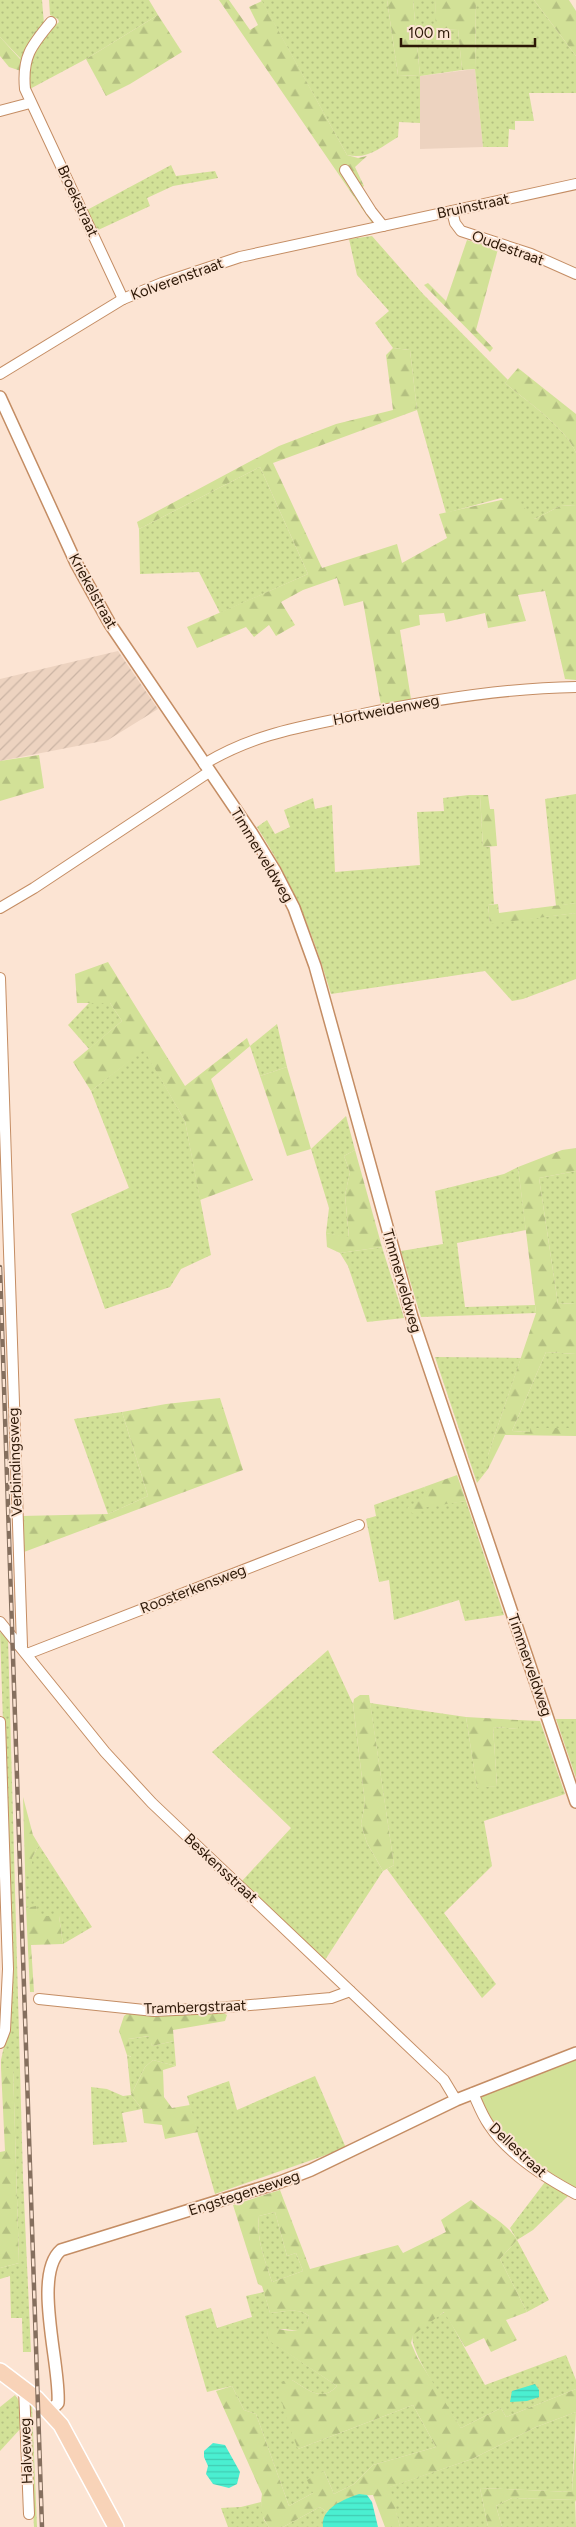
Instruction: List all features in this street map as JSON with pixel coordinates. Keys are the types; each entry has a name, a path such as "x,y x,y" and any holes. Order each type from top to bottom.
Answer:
{"main road":[{"name":"Halveweg","path":"0,2371 24,2388 50,2411 75,2449 116,2527"}],"street":[{"name":"Broekstraat","path":"51,22 36,39 25,62 25,89 30,103 71,184 123,299"},
{"path":"0,111 30,103"},
{"path":"345,170 371,211 383,226"},
{"name":"Bruinstraat","path":"371,228 576,184"},
{"name":"Oudestraat","path":"452,211 455,223 461,231 531,254 576,274"},
{"name":"Kolverenstraat","path":"0,374 123,299 162,283 240,257 371,228"},
{"name":"Kriekelstraat","path":"0,397 76,563 94,596 125,646 207,768"},
{"name":"Hortweidenweg","path":"0,908 34,888 239,744 281,731 446,699 519,689 576,687"},
{"name":"Timmerveldweg","path":"207,768 275,872 303,930 315,966 412,1317 576,1802"},
{"name":"Verbindingsweg","path":"0,978 24,1650"},
{"name":"Roosterkensweg","path":"24,1650 359,1525"},
{"name":"Beskensstraat","path":"0,1622 124,1774 444,2080 456,2100"},
{"path":"0,1722 8,1969 3,1997 5,2030 0,2043"},
{"name":"Trambergstraat","path":"39,1999 134,2009 180,2010 331,1998 350,1991"},
{"name":"Engstegenseweg","path":"50,2411 58,2404 59,2391 50,2331 49,2275 51,2264 61,2250 280,2182 311,2170 456,2100 576,2053"},
{"name":"Dellestraat","path":"473,2094 489,2125 510,2148 542,2175 576,2194"},
{"name":"Halveweg","path":"24,2388 29,2514"}],"shaded area":[{"path":"475,69 483,147 420,149 420,76"},
{"path":"118,651 158,709 108,740 0,761 0,679"}],"green space":[{"path":"0,0 42,0 44,24 38,32 35,31 21,59 0,37"},
{"path":"49,0 149,0 158,15 86,59 28,90 34,53 43,38 59,22 58,19 50,15"},
{"path":"219,0 229,0 250,30 258,25 249,7 262,1 347,155 358,158 367,156 355,167 364,186 356,192 375,221 372,223"},
{"path":"261,0 387,0 398,75 420,76 420,123 399,122 398,137 368,154 361,156 347,155"},
{"path":"387,0 413,0 420,76 398,75"},
{"path":"413,0 435,0 437,30 458,29 462,70 420,76"},
{"path":"435,0 476,0 475,69 462,70 458,29 436,30"},
{"path":"476,0 534,0 576,56 576,93 529,93 534,121 515,121 515,130 509,129 508,147 483,147 475,69"},
{"path":"534,0 569,0 576,11 576,56"},
{"path":"158,15 182,52 130,84 106,96 86,59"},
{"path":"35,31 38,32 21,71 9,67 0,56 0,37 20,59"},
{"path":"171,165 176,176 215,171 218,178 173,186 147,198 150,206 96,231 87,210"},
{"path":"372,236 423,294 508,380 505,383 555,424 571,443 576,453 576,505 560,506 535,519 501,498 446,513 417,410 410,350 393,348 375,323 389,311 357,275 349,239"},
{"path":"467,240 498,249 476,330 493,348 490,352 424,285 428,283 446,301"},
{"path":"393,348 410,350 417,410 273,463 322,568 397,544 402,563 447,538 439,514 514,497 535,519 560,506 576,505 576,680 565,679 545,591 518,595 526,621 488,628 485,613 446,622 444,613 419,615 420,625 400,630 411,699 381,705 363,601 344,606 337,578 303,590 281,602 295,625 276,636 269,625 254,637 246,627 197,648 187,627 308,574 260,467 139,529 137,522 279,446 336,424 393,410 386,355"},
{"path":"518,368 576,414 576,453 571,443 555,424 505,383"},
{"path":"260,467 308,574 220,613 199,572 140,574 139,529"},
{"path":"39,755 44,788 0,801 0,761"},
{"path":"576,794 576,903 556,906 545,799"},
{"path":"480,795 483,847 490,847 494,904 488,905 490,923 576,913 576,979 523,999 512,1001 485,971 331,994 309,928 281,868 257,827 267,820 275,834 290,827 284,810 313,798 315,809 332,805 335,872 420,865 417,812 444,811 443,798"},
{"path":"480,795 488,795 490,809 494,809 497,846 483,847"},
{"path":"576,903 576,913 490,924 488,905 498,904 499,913"},
{"path":"108,962 185,1086 247,1038 250,1046 211,1079 253,1180 200,1200 185,1121 144,1050 91,1091 73,1062 122,1021 110,1003 77,1003 75,974"},
{"path":"89,1003 110,1003 122,1021 89,1049 68,1025"},
{"path":"277,1024 287,1067 260,1076 250,1046"},
{"path":"144,1049 185,1121 211,1255 181,1269 170,1287 105,1309 71,1214 129,1188 91,1091"},
{"path":"287,1067 311,1149 287,1156 260,1076"},
{"path":"346,1116 355,1150 344,1156 350,1172 345,1195 349,1238 326,1233 329,1208 311,1149"},
{"path":"576,1148 576,1171 539,1178 558,1304 576,1303 576,1354 546,1352 512,1431 530,1432 530,1428 576,1428 576,1436 505,1435 488,1469 488,1455 536,1313 518,1167 562,1150"},
{"path":"355,1150 382,1247 340,1253 327,1247 326,1233 349,1237 345,1195 350,1172 344,1156"},
{"path":"518,1167 526,1230 457,1243 465,1307 535,1305 536,1313 421,1317 401,1251 443,1244 435,1191 504,1174"},
{"path":"576,1171 576,1303 558,1304 539,1178"},
{"path":"382,1247 404,1318 367,1322 348,1266 340,1253"},
{"path":"546,1352 576,1354 576,1428 530,1428 530,1432 512,1431"},
{"path":"435,1357 521,1358 488,1455 488,1469 477,1483"},
{"path":"220,1398 243,1470 24,1552 21,1516 108,1514 148,1496 122,1412 166,1404"},
{"path":"122,1412 148,1496 108,1514 74,1419"},
{"path":"457,1475 466,1501 427,1507 413,1514 407,1508 429,1495 424,1487"},
{"path":"424,1487 430,1495 408,1508 466,1501 504,1615 465,1621 459,1600 394,1620 389,1580 379,1582 366,1519 376,1516 374,1505"},
{"path":"0,1632 8,1638 23,2177 31,2352 23,2352 22,2318 11,2318 10,2276 0,2279 0,2268 19,2263 13,2069 1,2068 8,2028 11,1961"},
{"path":"328,1650 353,1704 365,1803 361,1824 367,1843 383,1871 325,1960 242,1881 291,1828 212,1752"},
{"path":"360,1695 369,1695 394,1865 383,1871 367,1843 361,1824 365,1803 353,1704 354,1699"},
{"path":"370,1703 466,1717 477,1787 497,1786 493,1727 518,1729 518,1720 540,1721 565,1794 484,1821 492,1866 444,1913 496,1984 482,1998 387,1869 394,1865"},
{"path":"466,1717 518,1720 518,1729 493,1727 497,1786 477,1788"},
{"path":"556,1719 576,1719 576,1778"},
{"path":"23,1797 33,1835 39,1845 32,1858 32,1870 25,1870"},
{"path":"39,1845 92,1927 63,1944 59,1916 37,1916 36,1907 26,1908 25,1870 32,1870 32,1858"},
{"path":"36,1906 38,1916 59,1916 63,1944 31,1945 34,1992 30,1992 26,1908"},
{"path":"219,2011 227,2015 225,2021 173,2030 174,2041 152,2046 149,2036 128,2039 132,2057 127,2055 119,2031 124,2016 128,2013 160,2016"},
{"path":"150,2036 152,2046 174,2041 176,2066 153,2060 145,2067 131,2095 127,2055 131,2057 128,2039"},
{"path":"576,2058 576,2188 531,2161 494,2123 481,2099 482,2095"},
{"path":"153,2060 176,2066 163,2070 164,2097 172,2108 190,2105 198,2132 165,2139 162,2125 144,2123 142,2109 131,2095 145,2067"},
{"path":"1,2068 13,2068 19,2263 0,2268 0,2152 5,2151"},
{"path":"315,2076 346,2148 215,2194 187,2096 229,2081 237,2110"},
{"path":"91,2087 107,2089 123,2096 131,2095 142,2109 122,2113 127,2142 93,2145"},
{"path":"545,2182 568,2196 533,2230 517,2240 510,2228"},
{"path":"280,2190 310,2269 398,2245 403,2253 446,2232 441,2220 471,2200 502,2223 517,2240 500,2259 527,2312 506,2320 517,2340 491,2352 484,2338 465,2347 444,2312 413,2335 411,2343 417,2357 461,2428 501,2408 506,2417 576,2389 576,2412 536,2427 472,2459 390,2487 400,2527 385,2527 373,2495 348,2500 327,2512 320,2507 283,2527 269,2527 262,2511 262,2494 216,2391 232,2386 244,2410 256,2414 289,2506 313,2493 307,2480 324,2471 334,2494 354,2484 373,2465 436,2447 413,2405 298,2449 281,2396 283,2381 292,2380 314,2393 320,2394 326,2394 337,2386 268,2340 267,2332 272,2328 290,2331 300,2330 307,2323 309,2316 295,2311 270,2313 262,2286 258,2284 233,2205","holes":["275,2212 287,2256 296,2253 303,2271 272,2282 260,2241 259,2216"]},
{"path":"275,2212 287,2256 296,2253 303,2271 272,2282 262,2249 258,2225 259,2216"},
{"path":"517,2240 549,2300 527,2312 500,2259"},
{"path":"264,2292 270,2313 295,2311 309,2316 302,2330 280,2329 267,2332 269,2340 337,2386 326,2394 320,2394 314,2393 292,2380 298,2449 413,2405 436,2447 373,2465 354,2484 334,2494 324,2471 313,2493 289,2506 256,2414 244,2410 232,2386 207,2392 185,2316 211,2308 217,2328 252,2317 246,2296"},
{"path":"445,2312 485,2385 566,2355 576,2380 576,2389 506,2417 501,2408 461,2428 423,2366 413,2341 413,2334 419,2327"},
{"path":"15,2395 19,2401 22,2427 0,2451 0,2407"},
{"path":"27,2403 32,2407 37,2527 34,2527"},
{"path":"576,2412 572,2492 480,2488 488,2527 400,2527 389,2487 472,2459 536,2427"},
{"path":"576,2437 576,2502 575,2500 512,2498 496,2506 502,2527 488,2527 480,2488 572,2492"},
{"path":"512,2498 575,2500 576,2527 502,2527 496,2506"},
{"path":"261,2502 264,2520 269,2527 228,2527 221,2508 241,2507"},
{"path":"320,2507 327,2512 323,2527 283,2527"}],"water":[{"path":"535,2384 539,2390 539,2397 527,2401 510,2402 512,2391"},
{"path":"213,2443 225,2445 240,2472 237,2484 229,2488 213,2484 206,2474 208,2466 204,2457 204,2451"},
{"path":"359,2494 367,2495 372,2502 378,2527 323,2527 323,2520 329,2510 335,2505"}],"railway":[{"path":"0,1267 42,2527"}]}
